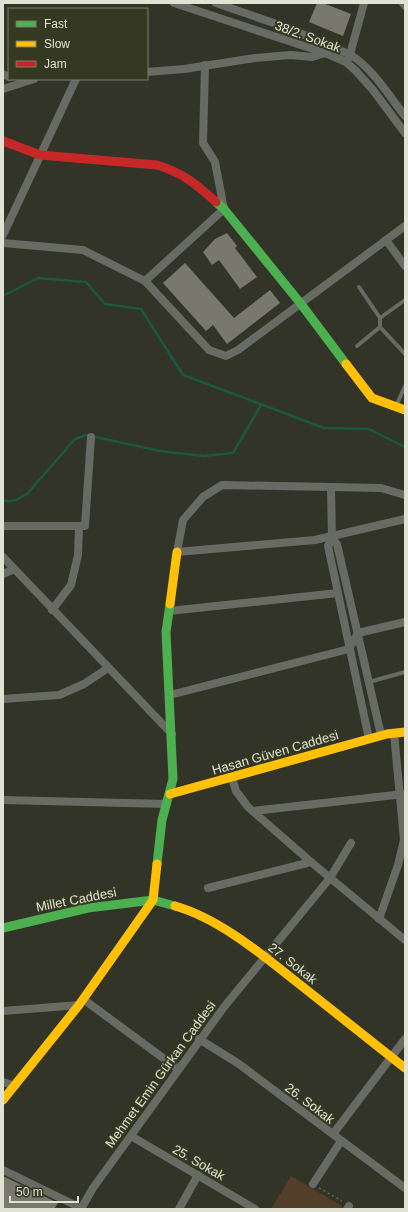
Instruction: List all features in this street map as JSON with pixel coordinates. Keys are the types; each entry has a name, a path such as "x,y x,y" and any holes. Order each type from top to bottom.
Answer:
{"street":[{"name":"38/2. Sokak","path":"174,3 325,53 346,62 373,90 405,134"},
{"name":"38/2. Sokak","path":"216,3 227,5 281,26 358,59 405,116"},
{"path":"346,62 351,55 364,3"},
{"path":"222,19 227,5"},
{"path":"277,37 281,26"},
{"path":"148,72 184,69 205,65 284,56 312,57 325,53"},
{"path":"205,65 203,143 215,162 224,210"},
{"path":"3,235 76,80"},
{"path":"3,89 17,81"},
{"path":"3,141 40,155 157,165 173,170 193,181 224,210 301,304 372,398 401,408"},
{"path":"145,281 224,210"},
{"path":"3,243 83,250 145,281 209,350 226,356 238,350 405,226"},
{"path":"386,240 405,266"},
{"path":"3,526 85,526 91,437"},
{"path":"3,1100 81,1002 153,900 162,820 173,779 166,632 183,520 203,497 222,485 381,488 405,495"},
{"path":"331,487 332,537 328,546 369,739"},
{"path":"177,552 315,540 405,519"},
{"path":"52,610 70,585 78,555 80,526"},
{"path":"332,537 337,544 369,682 387,734 403,794 404,840 398,865 379,919"},
{"path":"3,557 172,734"},
{"path":"3,574 14,569"},
{"path":"169,611 338,593"},
{"path":"170,695 349,649 358,633 405,622"},
{"path":"3,699 59,696 84,684 108,668"},
{"name":"Hasan Güven Caddesi","path":"387,734 405,725"},
{"name":"Hasan Güven Caddesi","path":"170,794 387,734 405,732"},
{"path":"232,778 236,790 253,812 405,940"},
{"path":"253,812 403,794"},
{"path":"3,800 167,804"},
{"name":"Mehmet Emin Gürkan Caddesi","path":"81,1208 93,1188 199,1039 264,956 330,878 350,842"},
{"path":"208,888 311,862"},
{"name":"Millet Caddesi","path":"3,928 88,908 153,900"},
{"name":"27. Sokak","path":"153,900 189,910 223,928 264,956 390,1058 405,1068"},
{"path":"3,1011 81,1002 178,1069"},
{"name":"26. Sokak","path":"199,1039 238,1064 405,1188"},
{"path":"333,1134 405,1039"},
{"path":"3,1082 14,1086"},
{"name":"25. Sokak","path":"131,1136 255,1209"},
{"path":"313,1184 341,1141"},
{"path":"3,1170 81,1208"},
{"path":"179,1209 198,1175"}],"lane":[{"path":"359,287 380,318 380,327 405,354"},
{"path":"380,318 405,300"},
{"path":"357,346 380,327"},
{"path":"401,408 405,386"},
{"path":"369,682 405,672"}],"path":[{"path":"313,1184 348,1208"}],"shaded area":[{"path":"291,1176 342,1206 340,1209 271,1209"}],"building":[{"path":"317,3 323,3 351,14 343,36 309,22"},
{"path":"227,233 237,246 235,248 257,277 240,289 219,260 212,265 203,252 215,239"},
{"path":"185,263 234,318 270,290 280,303 227,344 213,325 206,331 163,283"},
{"path":"3,1176 58,1203 54,1209 3,1209"}],"waterway":[{"path":"3,296 38,278 86,282 105,304 141,309 183,375 324,428 369,429 405,447"},
{"path":"3,501 14,501 27,494 75,439 86,435 160,451 204,456 233,453 261,405"}],"traffic: fast":[{"path":"216,202 224,209 301,304 346,364"},
{"path":"157,864 162,820 173,779 166,632 170,604"},
{"path":"3,928 88,908 153,900 175,906"}],"traffic: slow":[{"path":"346,364 372,398 405,410"},
{"path":"170,604 177,552"},
{"path":"170,794 387,734 405,732"},
{"path":"3,1100 79,1005 153,900 157,864"},
{"path":"175,906 209,920 242,940 405,1068"}],"traffic: jam":[{"path":"3,141 40,155 157,165 182,175 216,202"}]}
